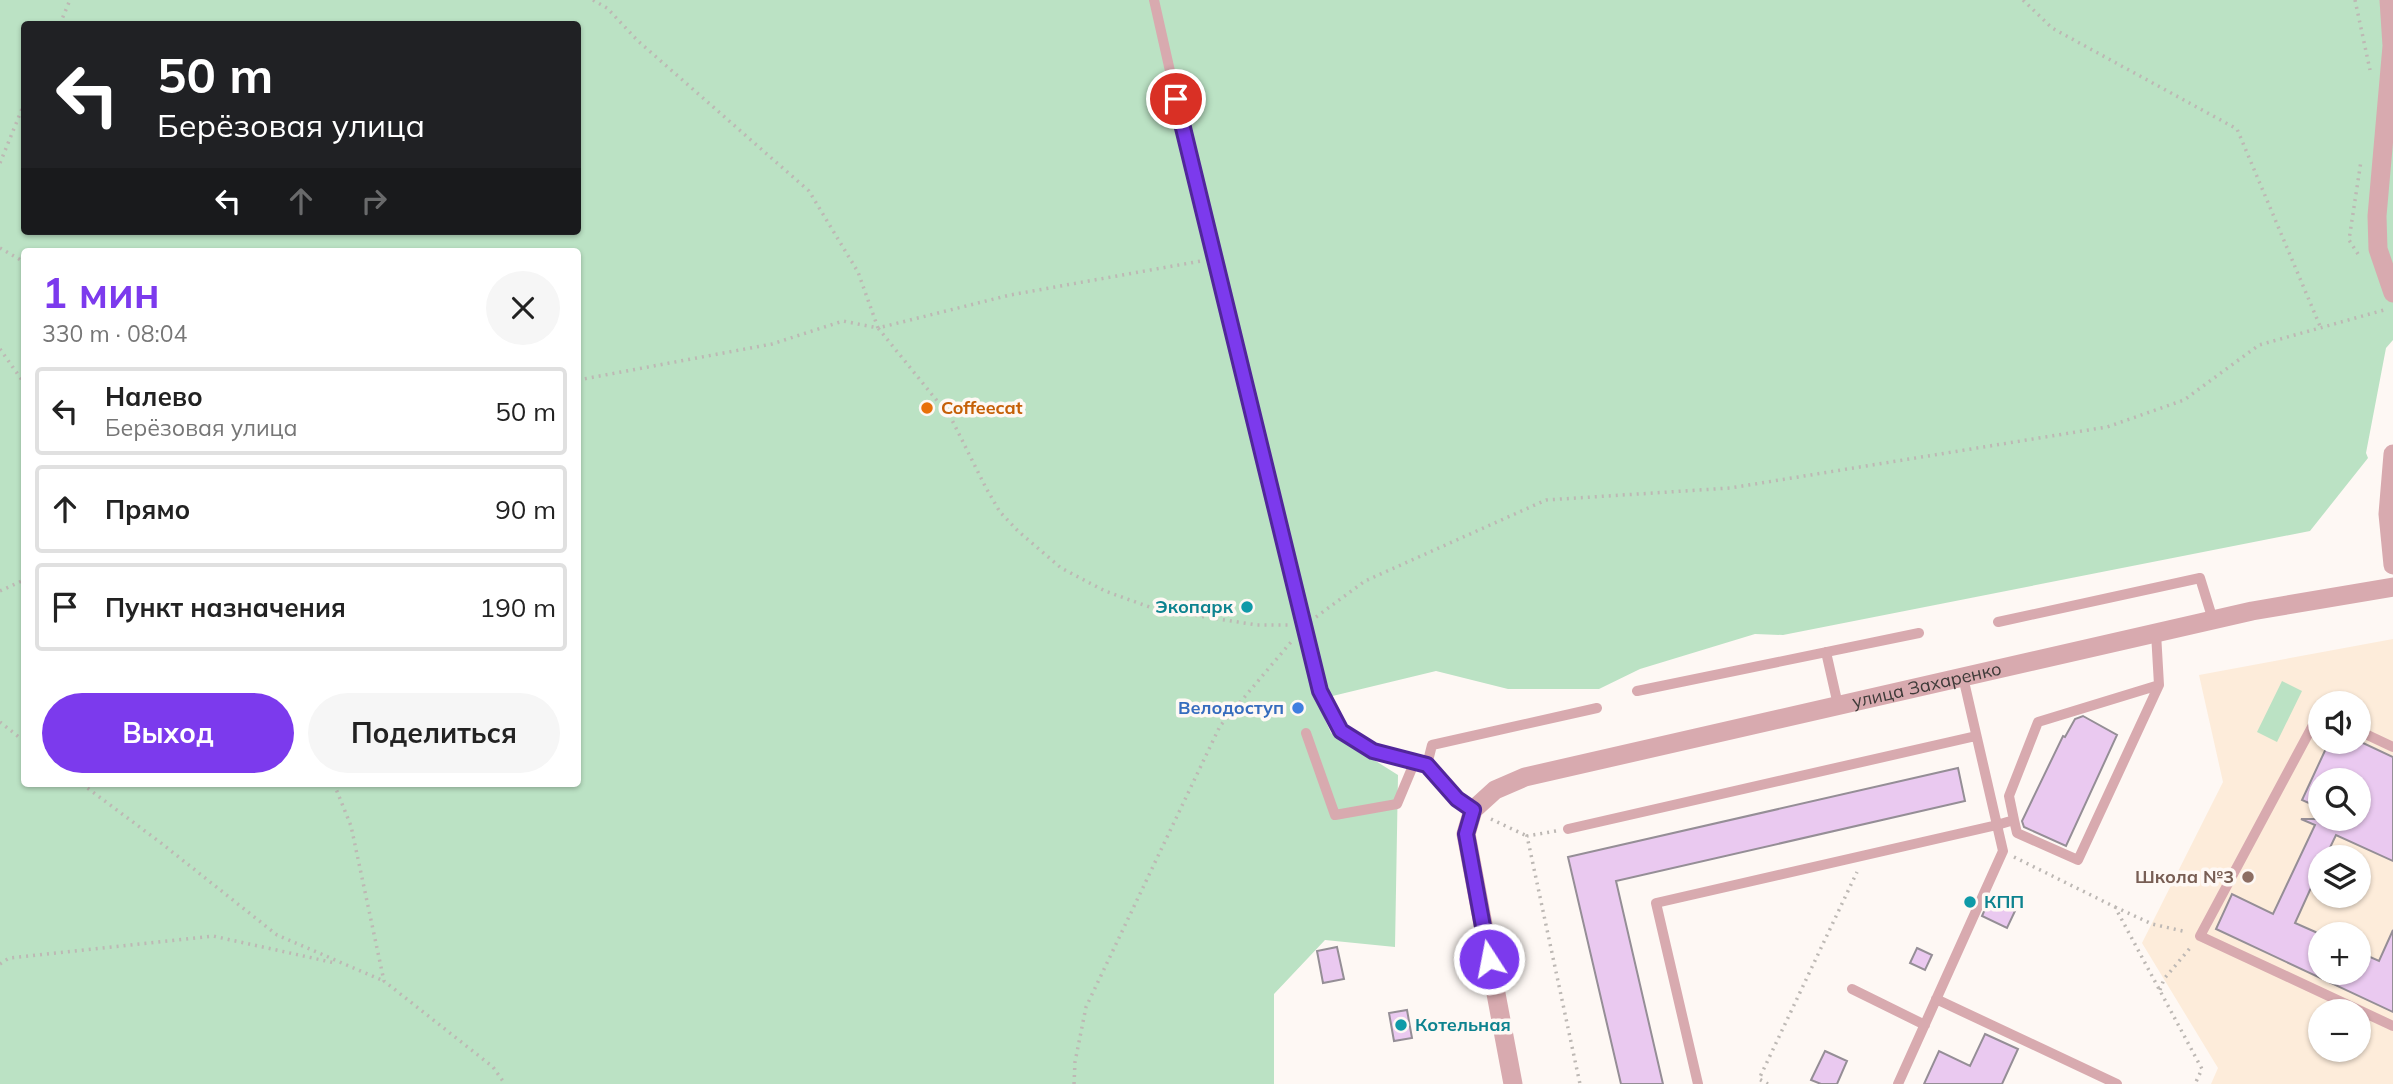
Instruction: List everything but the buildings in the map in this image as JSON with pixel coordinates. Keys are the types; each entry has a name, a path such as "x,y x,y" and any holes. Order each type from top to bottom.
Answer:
{"street":[{"path":"2389,0 2392,47 2378,216 2378,249 2393,293"},
{"path":"2393,454 2388,514 2393,565"},
{"name":"улица Захаренко","path":"1473,810 1495,790 1525,777 2252,611 2393,587"},
{"path":"1473,810 1466,834 1469,858 1513,1084"}],"lane":[{"path":"1154,0 1213,259 1320,691 1341,731 1373,751 1427,765 1457,799 1473,810"},
{"path":"1998,622 2200,578 2213,620"},
{"path":"1637,691 1919,633"},
{"path":"2156,633 2159,685 2078,860 2017,833 2009,796 2038,722 2159,685"},
{"path":"1826,652 1838,705"},
{"path":"1898,1084 2003,851 1963,677"},
{"path":"1427,765 1432,744 1597,708"},
{"path":"1306,733 1335,815 1397,804 1415,761"},
{"path":"2308,734 2200,936 2393,1026"},
{"path":"1568,829 1976,736"},
{"path":"2371,737 2393,747"},
{"path":"1698,1084 1656,903 2014,820"},
{"path":"1852,989 1924,1025"},
{"path":"1936,999 2117,1084"}],"path":[{"path":"61,21 70,0"},
{"path":"593,0 607,8 638,41 809,191 858,272 878,328 951,418 1000,512 1018,531 1061,568 1105,591 1155,609 1257,625 1305,625"},
{"path":"2023,0 2052,28 2237,129 2320,326"},
{"path":"0,163 21,111"},
{"path":"0,248 21,260"},
{"path":"581,379 772,344 843,321 878,328 1010,295 1213,259"},
{"path":"1074,1084 1075,1062 1086,1006 1220,726 1305,625 1365,581 1546,500 1730,488 2107,427 2184,400 2259,345 2393,308"},
{"path":"0,349 21,379"},
{"path":"0,591 21,581"},
{"path":"0,722 21,739"},
{"path":"86,787 276,935 384,981 493,1067 505,1084"},
{"path":"335,787 351,826 384,981"},
{"path":"1473,810 1527,836 1568,829"},
{"path":"1527,836 1580,1084"},
{"path":"2003,851 2152,924 2200,936 2164,979 2160,990"},
{"path":"1768,1084 1759,1079 1865,855"},
{"path":"2115,907 2202,1069 2195,1084"},
{"path":"0,964 9,958 213,936 345,965"}],"shaded area":[{"name":"Школа №3","path":"2393,639 2393,1084 2211,1084 2218,1068 2142,943 2223,782 2199,675"}],"green space":[{"path":"0,0 2393,0 2393,340 2386,348 2366,453 2368,458 2310,531 1783,635 1755,634 1640,669 1599,689 1508,689 1436,671 1316,700 1331,733 1398,775 1395,947 1325,940 1274,994 1274,1084 0,1084"},
{"path":"2282,681 2302,691 2277,742 2257,732"}],"place":[{"name":"Coffeecat","path":"927,408"},
{"name":"Экопарк","path":"1247,607"},
{"name":"Велодоступ","path":"1298,708"},
{"name":"Школа №3","path":"2248,877"},
{"name":"КПП","path":"1970,902"},
{"name":"Котельная","path":"1401,1025"}],"route":[{"path":"1176,99 1320,691 1341,731 1373,751 1427,765 1457,799 1473,810 1466,834 1489,959"}]}
